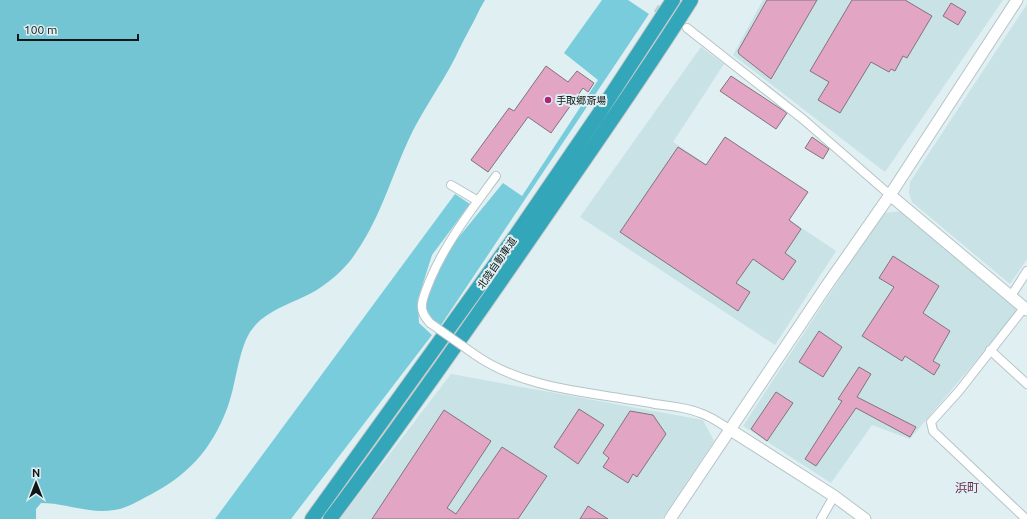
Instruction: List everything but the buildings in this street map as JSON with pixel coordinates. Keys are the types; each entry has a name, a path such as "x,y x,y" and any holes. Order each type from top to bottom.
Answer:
{"highway":[{"name":"北陸自動車道","path":"312,519 516,235 598,115 673,0"},
{"name":"北陸自動車道","path":"330,519 417,400 530,239 609,125 691,0"}],"street":[{"path":"670,519 729,429 890,195 1017,0"},
{"path":"687,28 804,120 890,195 1026,309 990,350 959,391 931,422 932,431 1026,519"},
{"path":"496,176 446,247 425,293 422,304 424,316 430,323 483,360 506,372 532,382 563,389 631,399 699,412 729,429 834,496 865,519"},
{"path":"451,185 478,202"},
{"path":"1011,296 1027,271"},
{"path":"990,350 1027,384"},
{"path":"821,519 834,496"}],"shaded area":[{"path":"0,0 485,0 449,69 413,130 379,211 354,256 334,278 315,291 265,316 257,324 250,332 246,340 240,358 231,397 222,422 206,449 196,461 173,481 137,502 118,509 95,511 50,503 41,503 36,509 36,519 0,519"},
{"path":"602,0 628,0 649,14 441,325 432,319 427,310 427,298 449,249 503,183 522,196 598,80 564,53"},
{"path":"763,0 1003,0 885,172 733,55"},
{"path":"1027,4 1027,259 1010,284 912,202 909,193 910,182"},
{"path":"701,47 724,64 673,142 836,251 775,345 580,217"},
{"path":"455,194 470,204 432,255 418,299 419,323 432,335 291,519 215,519"},
{"path":"903,211 1016,303 1017,312 910,439 872,425 831,483 743,426 883,213"},
{"path":"451,374 703,420 714,441 662,519 340,519"}],"tunnel":[{"path":"656,8 687,28"}],"place":[{"name":"手取郷斎場","path":"548,100"}],"district":[{"name":"浜町","path":"967,487"}]}
